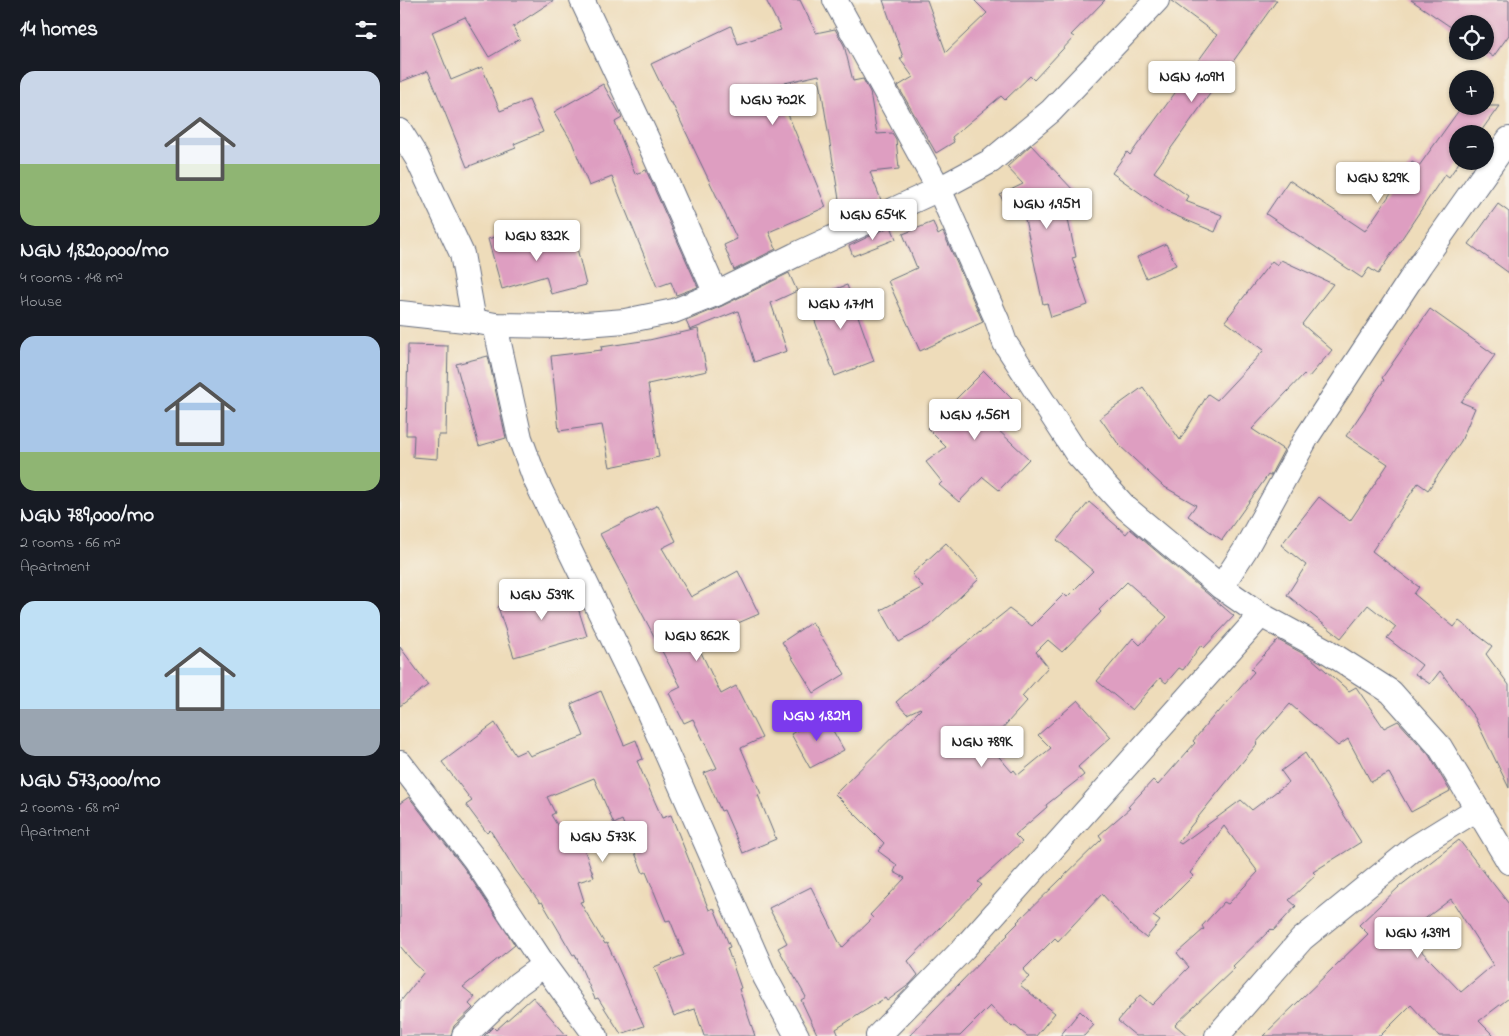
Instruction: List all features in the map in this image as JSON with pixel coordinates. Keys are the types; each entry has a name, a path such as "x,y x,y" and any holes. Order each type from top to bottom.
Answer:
{"street":[{"path":"582,0 716,294"},
{"path":"835,0 939,189 997,320 1005,344 1077,454 1126,508 1221,587 1261,615 1327,651 1391,692 1440,747 1509,862"},
{"path":"400,313 484,323 560,326 625,321 674,311 716,294 795,255 939,189 991,161 1051,111 1157,0"},
{"path":"400,131 417,158 462,254 535,480 647,710 765,977 796,1036"},
{"path":"1221,587 1245,550 1303,444 1420,264 1509,139"},
{"path":"878,1036 964,948 1261,615"},
{"path":"401,766 475,860 544,965 596,1036"},
{"path":"1216,1036 1302,939 1414,848 1477,809"},
{"path":"464,1036 518,984 544,965"}],"building":[{"path":"400,0 554,0 513,27 520,39 489,57 465,17 432,32 451,80 482,67 500,111 529,100 543,132 514,144 516,148 467,167 428,71 400,82"},
{"path":"766,0 800,0 816,33 835,29 844,45 853,81 863,79 870,92 877,134 892,133 896,139 899,169 870,172 881,200 842,218 819,75 776,85 826,207 769,232 776,249 734,270 724,245 737,239 672,103 670,103 651,64 731,26 738,44 781,30"},
{"path":"883,0 927,0 946,52 987,13 974,0 1105,0 1071,35 1074,37 1034,80 1030,76 1005,100 1001,96 952,137 954,142 936,153 898,86 913,77 900,59 903,57"},
{"path":"1170,0 1277,0 1154,172 1188,196 1185,201 1222,215 1215,232 1167,212 1112,173 1127,152 1130,155 1217,35"},
{"path":"1411,0 1509,0 1509,35 1494,56 1494,15 1449,15 1449,26"},
{"path":"603,84 622,118 615,122 635,174 646,170 698,287 676,295 671,282 657,287 612,177 589,186 572,142 554,112"},
{"path":"1494,106 1499,106 1494,113"},
{"path":"1456,115 1493,115 1485,125 1449,125 1449,170 1454,170 1449,177 1445,174 1378,274 1369,268 1362,278 1266,214 1289,180 1365,231 1412,162 1419,166"},
{"path":"1031,145 1074,191 1064,201 1076,257 1072,258 1088,305 1051,317 1047,303 1043,304 1023,210 1011,216 1000,195 1023,184 1007,167"},
{"path":"1498,204 1509,212 1509,273 1469,244"},
{"path":"933,222 938,235 943,232 983,322 920,351 888,281 917,268 903,234"},
{"path":"891,226 896,239 853,256 849,246"},
{"path":"520,229 525,248 574,236 586,285 551,294 546,276 502,289 488,239"},
{"path":"1166,244 1176,265 1146,278 1137,257"},
{"path":"1281,260 1333,284 1302,324 1332,350 1308,378 1304,374 1252,429 1284,450 1270,476 1268,475 1222,540 1188,516 1196,505 1163,486 1119,445 1100,418 1143,387 1180,440 1208,394 1217,400 1264,350 1225,321 1272,261 1277,265"},
{"path":"789,273 797,291 771,303 787,351 754,362 738,311 690,330 686,321 722,306"},
{"path":"847,285 874,361 835,376 807,299"},
{"path":"1430,309 1495,355 1461,402 1475,408 1461,441 1428,490 1418,483 1372,551 1419,587 1414,594 1454,627 1459,621 1492,646 1486,654 1509,685 1509,788 1475,718 1440,671 1430,684 1415,674 1422,665 1387,638 1396,627 1368,605 1341,638 1287,595 1306,565 1281,545 1319,497 1350,521 1388,464 1346,436 1384,380 1382,378"},
{"path":"698,329 707,371 648,384 659,457 610,467 602,425 559,431 551,356 602,350 601,347 649,340"},
{"path":"408,345 448,346 446,435 438,435 437,459 413,457 414,435 406,435"},
{"path":"488,356 506,438 479,446 456,364"},
{"path":"984,371 1014,401 997,418 1000,421 995,427 1029,459 999,490 983,477 959,502 939,485 942,482 926,462 946,447 927,428"},
{"path":"1089,502 1126,534 1130,529 1234,616 1204,648 1201,645 1183,670 1179,668 1166,683 1160,678 1132,710 1097,681 1133,638 1140,645 1167,617 1127,582 1062,652 1048,640 1036,652 1048,667 1022,696 1027,701 988,744 1012,772 1014,770 1018,775 1051,748 1038,735 1078,700 1111,737 1078,767 1084,775 1046,805 1047,807 1015,835 1022,842 978,882 982,885 908,961 918,975 910,984 887,1001 885,998 836,1029 839,1036 818,1036 801,1000 806,997 778,948 787,943 769,908 811,887 842,948 873,918 870,915 905,878 894,872 897,865 878,851 884,843 835,794 921,709 907,714 896,702 937,666 1009,609 1032,626 1064,594 1067,597 1093,571 1057,540"},
{"path":"658,505 676,541 662,548 691,597 738,571 759,614 697,644 721,694 736,686 762,738 741,748 761,794 758,795 776,839 743,853 724,810 721,811 704,773 717,768 693,719 684,723 669,693 681,687 600,534"},
{"path":"946,543 979,579 929,626 899,642 881,610 923,587 912,574"},
{"path":"571,586 587,636 514,657 498,607"},
{"path":"812,622 845,674 814,693 782,642"},
{"path":"1278,640 1311,658 1349,691 1356,687 1384,728 1398,721 1429,755 1450,791 1411,812 1389,773 1371,782 1348,739 1338,746 1290,704 1256,743 1178,842 1181,844 1241,800 1252,810 1289,782 1281,771 1305,753 1361,842 1313,872 1316,875 1289,900 1296,906 1273,931 1271,929 1233,966 1235,968 1175,1025 1188,1036 1136,1036 1118,1021 1140,995 1152,1005 1189,967 1177,953 1204,929 1202,926 1224,902 1228,904 1258,872 1224,826 1190,873 1193,876 1153,916 1160,921 1146,938 1131,926 1102,894 1058,941 1055,938 1023,970 1029,977 1020,985 1055,1013 1036,1036 1027,1036 1014,1025 1012,1027 990,1006 960,1036 909,1036 1008,935 1017,922 1102,839 1099,835 1130,808 1128,807 1153,780 1158,785 1195,743 1193,741 1217,712 1254,672 1251,669"},
{"path":"400,647 428,685 400,706"},
{"path":"601,691 624,745 636,740 643,759 637,761 662,818 671,815 709,910 714,908 730,947 727,948 755,1036 704,1036 695,1009 674,1016 654,967 684,955 670,920 666,921 646,872 643,873 622,820 614,824 594,778 547,797 555,813 551,815 570,846 582,843 594,877 578,882 584,901 580,902 605,944 607,943 644,1026 621,1034 598,998 595,999 575,954 573,955 542,902 540,903 516,871 490,830 487,833 466,805 472,801 442,762 495,723 515,755 526,750 530,756 584,736 571,704"},
{"path":"824,715 844,750 810,768 791,734"},
{"path":"409,797 464,868 515,945 463,987 475,997 469,1004 473,1008 454,1026 451,1036 400,1036 400,1002 424,972 400,946 400,803"},
{"path":"1459,840 1509,904 1509,998 1479,1021 1494,1036 1439,1036 1411,1005 1380,1036 1263,1036 1368,934 1359,925 1400,886","holes":["1451,899 1493,965 1461,992 1405,934"]},
{"path":"533,997 567,1036 484,1036 493,1027 496,1030"},
{"path":"1080,1011 1094,1025 1084,1036 1060,1036"}]}
